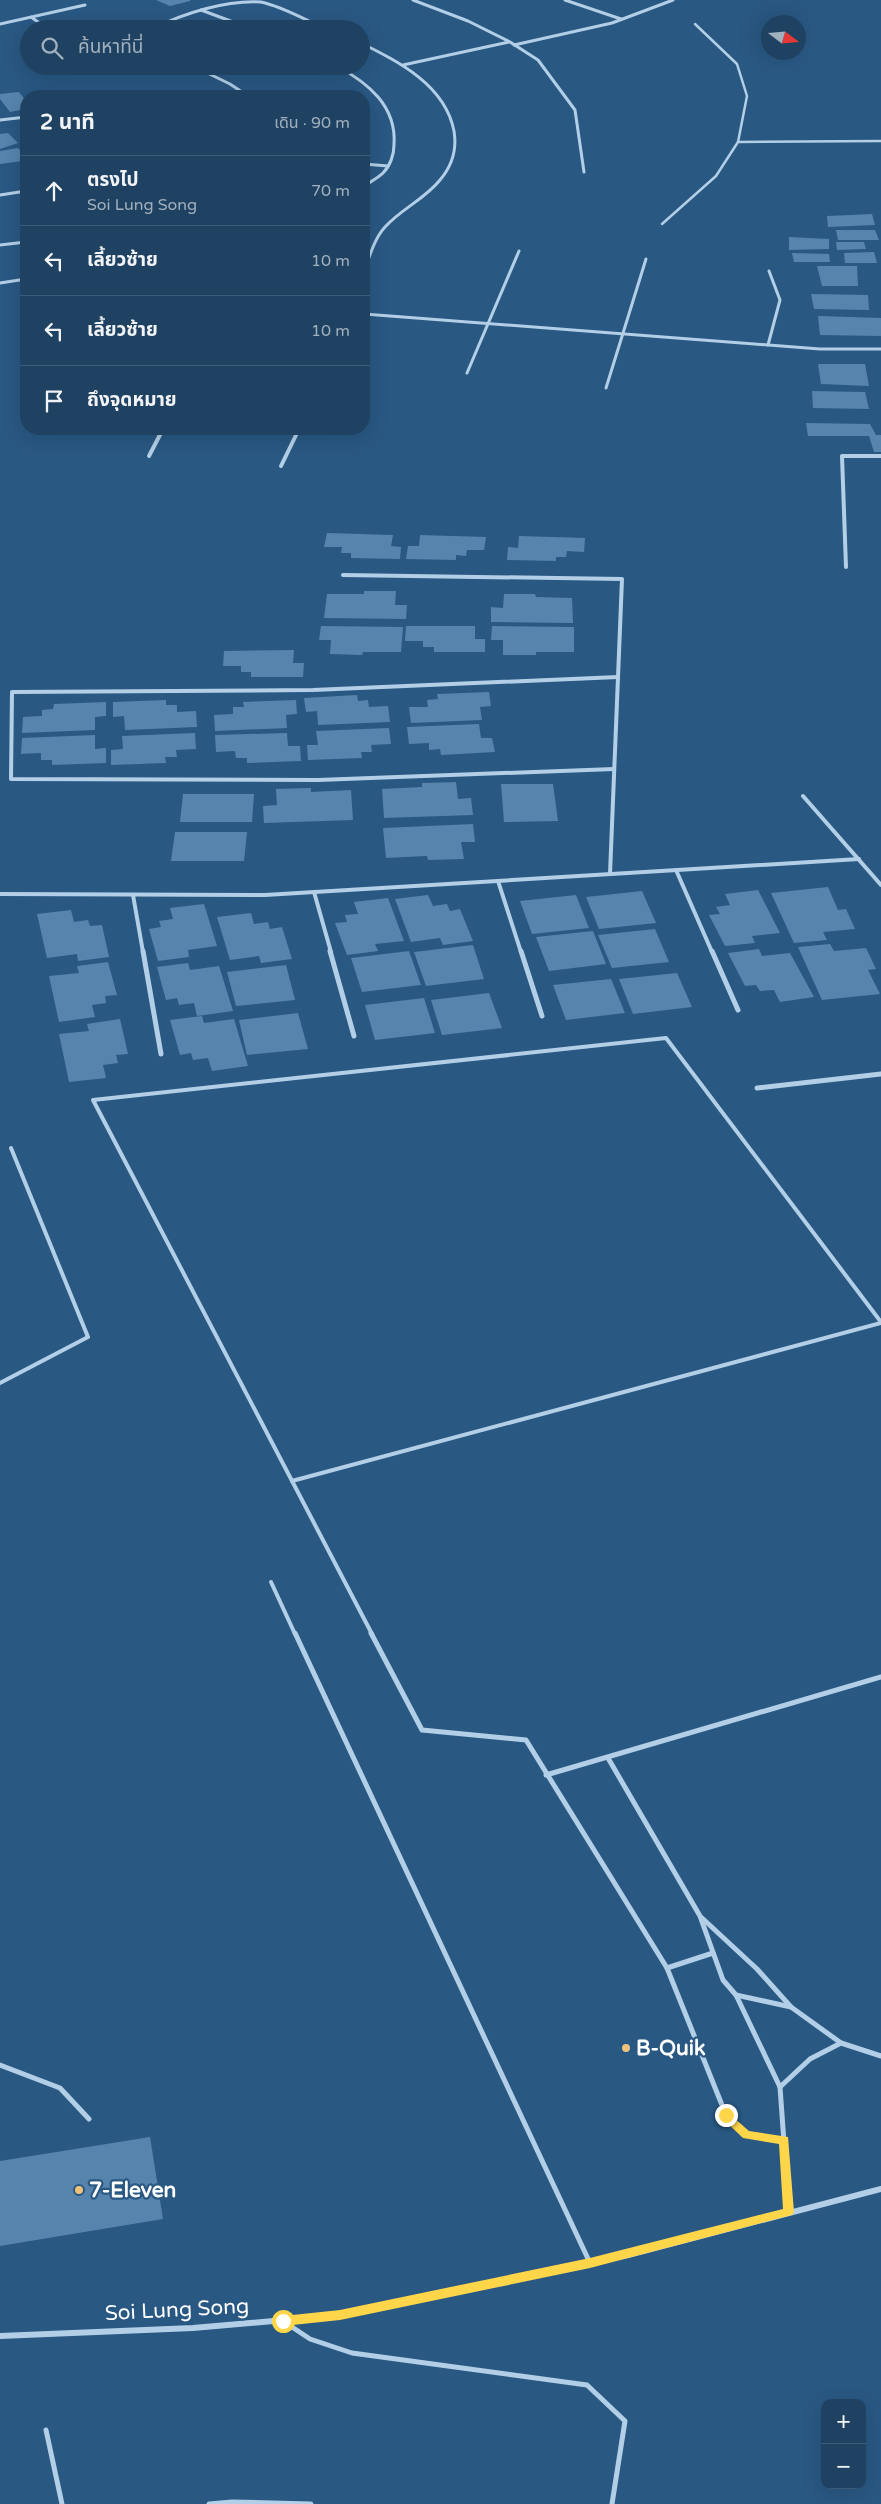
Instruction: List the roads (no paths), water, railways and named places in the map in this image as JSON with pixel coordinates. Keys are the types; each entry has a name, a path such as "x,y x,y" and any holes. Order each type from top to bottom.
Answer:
{"street":[{"path":"413,0 468,21 510,42 538,60 575,110 584,172"},
{"path":"565,0 621,20"},
{"path":"514,45 621,20 673,0"},
{"path":"176,20 227,2 254,1 303,20"},
{"path":"0,24 85,5"},
{"path":"201,10 228,20"},
{"path":"31,17 35,20"},
{"path":"402,65 510,42"},
{"path":"370,48 402,65 425,81 452,118 455,146 447,172 417,202 385,227 370,257"},
{"path":"212,75 239,90"},
{"path":"351,75 381,98 390,109 394,119 395,144 388,166 383,173 370,182"},
{"path":"0,120 20,118"},
{"path":"370,164 388,166"},
{"path":"0,195 20,192"},
{"path":"0,245 20,243"},
{"path":"467,373 519,251"},
{"path":"606,388 646,259"},
{"path":"768,345 780,300 769,271"},
{"path":"0,283 20,280"},
{"path":"370,314 820,349 881,349"},
{"path":"149,456 160,435"},
{"path":"281,466 296,435"},
{"path":"846,567 842,456 881,456"},
{"path":"343,575 622,579 610,874"},
{"path":"614,770 318,780 11,779 12,692 313,690 618,676"},
{"path":"803,796 881,885"},
{"path":"0,894 265,895 859,859"},
{"path":"676,870 738,1010"},
{"path":"498,881 542,1016"},
{"path":"314,892 354,1036"},
{"path":"133,895 161,1054"},
{"path":"757,1088 881,1074"},
{"name":"Soi Lung Song","path":"0,2336 193,2328 340,2315 590,2263 881,2189"}],"lane":[{"path":"662,224 716,176 738,142 747,96 737,64 695,24"},
{"path":"738,142 881,141"},
{"path":"292,1480 881,1323 666,1038 93,1100 422,1730 526,1740 667,1968 726,2115 747,2135 784,2140"},
{"path":"0,1383 88,1337 11,1148"},
{"path":"271,1582 590,2263"},
{"path":"546,1775 881,1677"},
{"path":"608,1758 700,1916 723,1980 736,1995 780,2087 789,2212"},
{"path":"700,1916 757,1969 791,2007 841,2043 881,2056"},
{"path":"667,1968 713,1952"},
{"path":"736,1995 791,2007"},
{"path":"780,2087 810,2059 841,2043"},
{"path":"0,2065 60,2088 89,2119"},
{"path":"283,2321 310,2339 352,2353 586,2385 626,2421 612,2504"},
{"path":"46,2430 62,2504"},
{"path":"209,2504 232,2502 312,2504"}],"place":[{"name":"B-Quik","path":"626,2048"},
{"name":"7-Eleven","path":"79,2190"}]}
